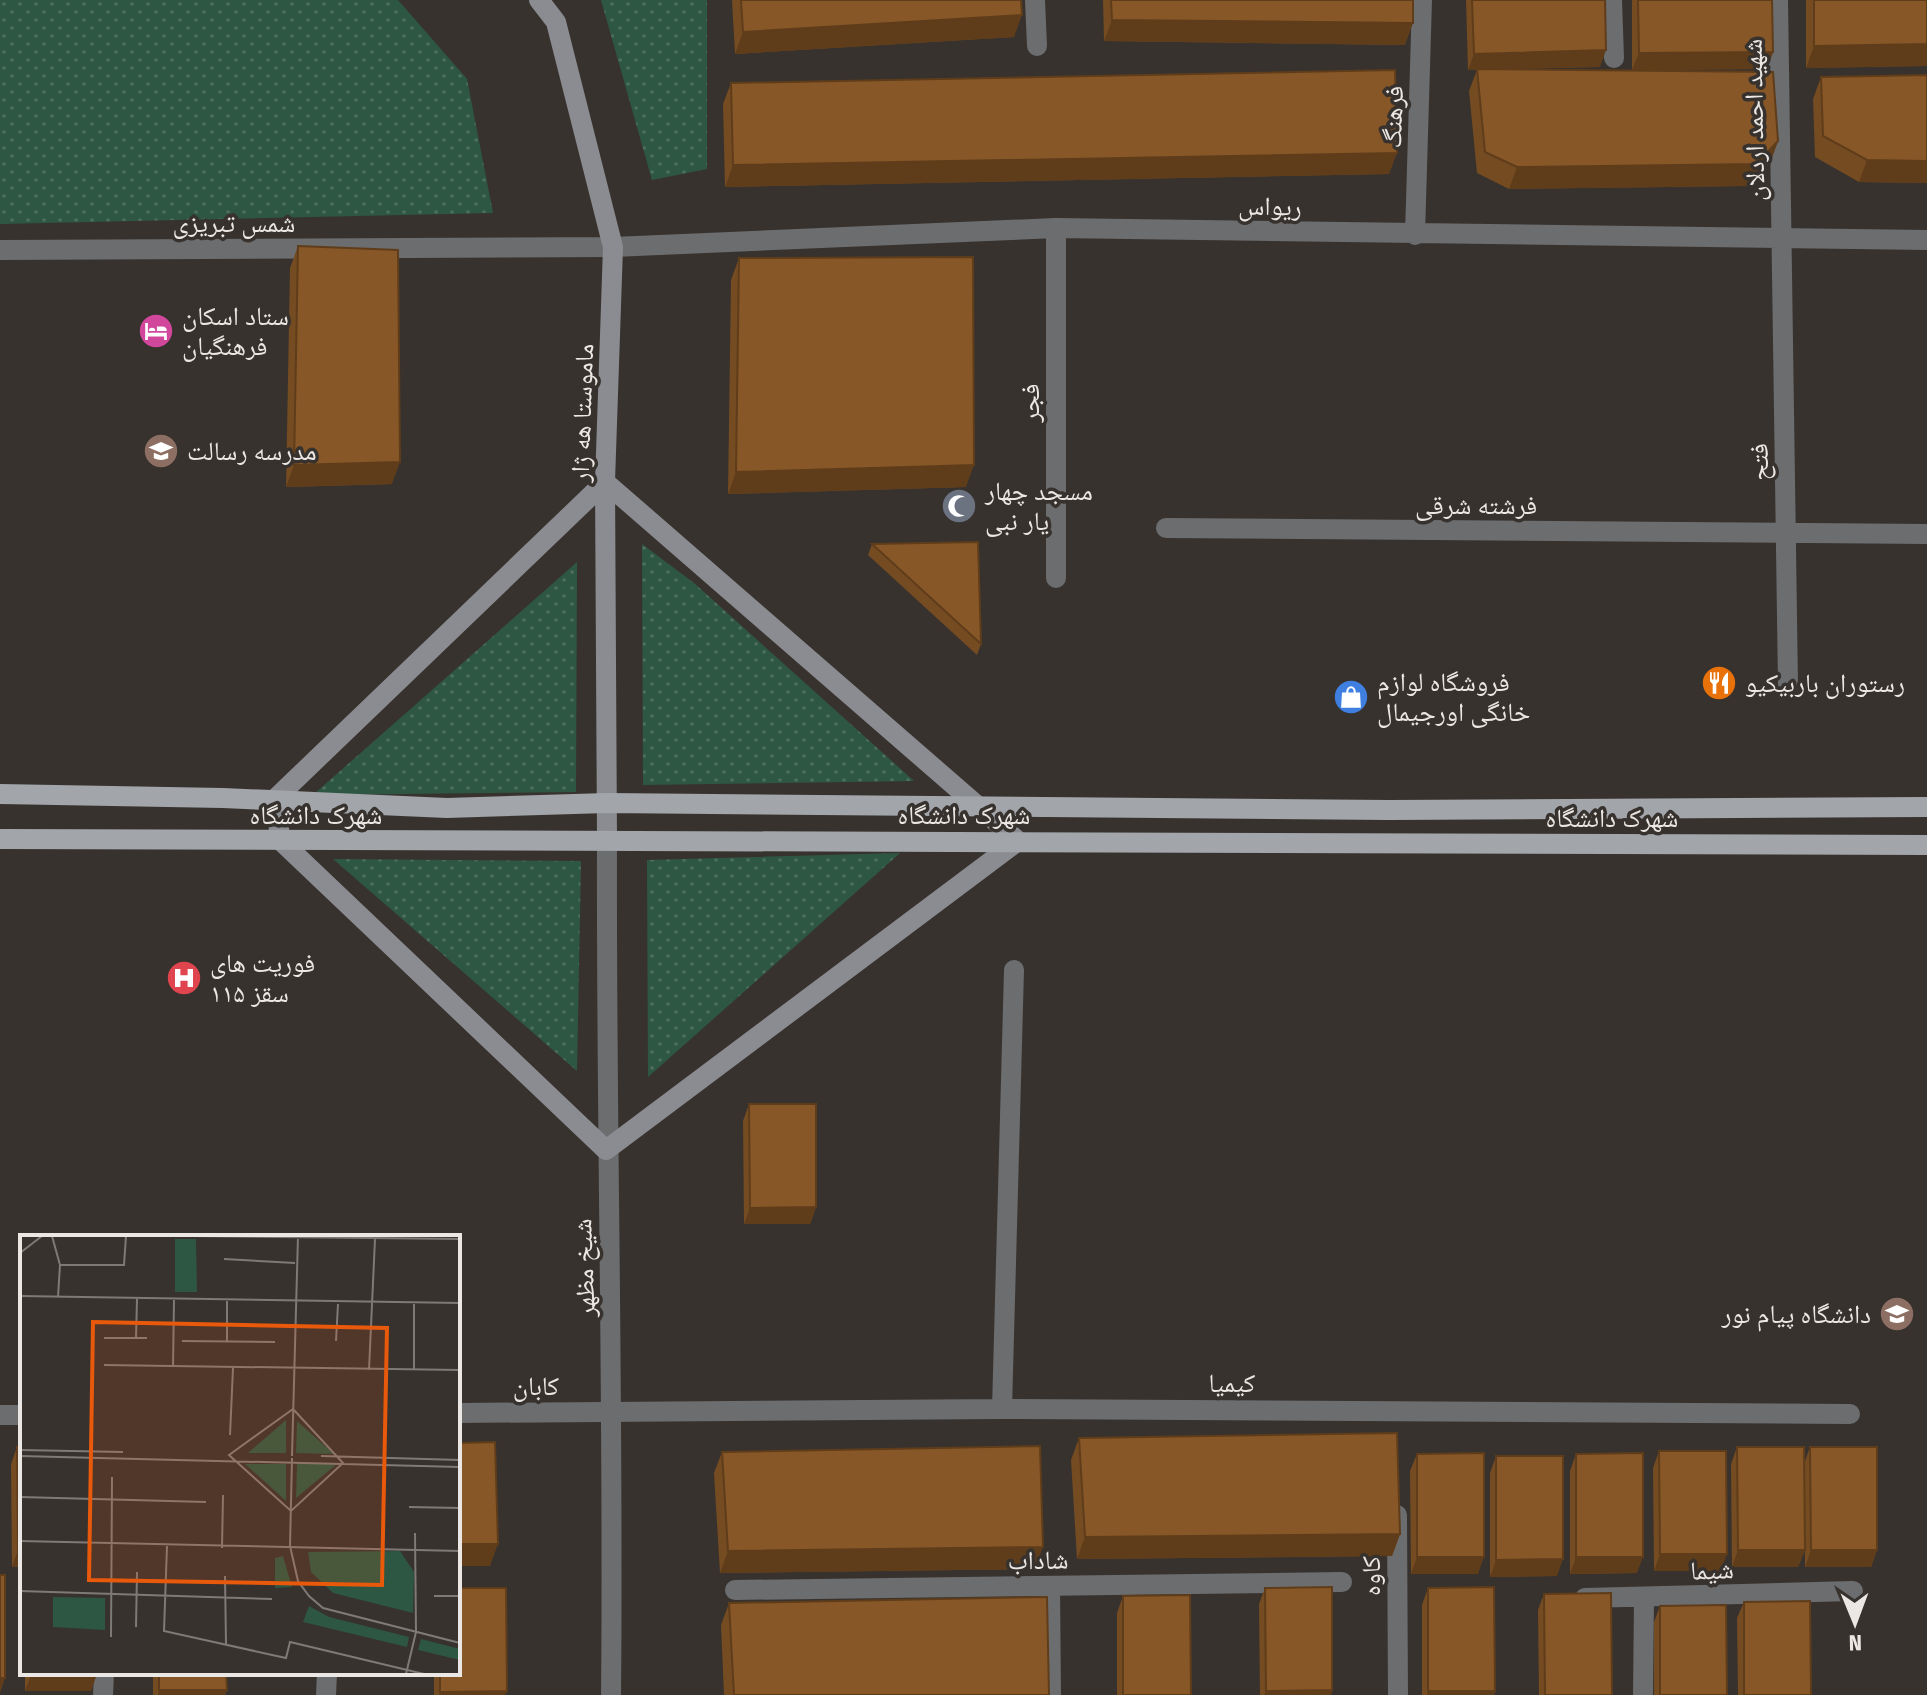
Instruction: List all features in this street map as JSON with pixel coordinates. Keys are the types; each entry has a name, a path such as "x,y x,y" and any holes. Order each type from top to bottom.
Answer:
{"main road":[{"name":"ماموستا هه ژار","path":"539,0 556,22 613,247 605,482 607,840"},
{"path":"605,482 1018,841 606,1150 281,841 274,800 605,482"},
{"path":"0,794 274,800 447,808 607,803 1375,810 1927,807"},
{"name":"شهرک دانشگاه","path":"0,839 1927,845"}],"street":[{"path":"1035,0 1037,46"},
{"name":"فرهنگ","path":"1415,235 1422,0"},
{"path":"1612,0 1614,58"},
{"name":"شهید احمد اردلان","path":"1778,0 1782,239"},
{"name":"ریواس","path":"613,247 1056,228 1927,240"},
{"name":"فجر","path":"1056,228 1056,578"},
{"name":"فتح","path":"1782,239 1788,685"},
{"name":"شمس تبریزی","path":"0,250 613,247"},
{"name":"فرشته شرقی","path":"1166,528 1927,534"},
{"name":"شیخ مظهر","path":"607,840 606,1150 614,1412 611,1695"},
{"path":"1002,1409 1014,970"},
{"name":"کیمیا","path":"614,1412 1002,1409 1397,1417 1850,1414"},
{"name":"کابان","path":"460,1413 614,1412"},
{"name":"کاوه","path":"1397,1489 1398,1695"},
{"name":"شاداب","path":"735,1590 1342,1582"},
{"path":"1050,1586 1051,1695"},
{"name":"شیما","path":"1572,1598 1853,1591"},
{"path":"1643,1695 1644,1598"},
{"path":"103,1695 104,1675"},
{"path":"326,1695 327,1675"}],"green space":[{"path":"0,0 398,0 467,79 493,213 0,224"},
{"path":"601,0 707,0 707,169 652,180"},
{"path":"642,544 694,583 914,781 643,785"},
{"path":"577,562 576,792 313,795"},
{"path":"900,853 648,1077 647,860"},
{"path":"333,859 581,861 577,1071"}],"building":[{"path":"741,0 1021,0 1022,15 743,32"},
{"path":"1111,0 1413,0 1413,23 1112,20"},
{"path":"1472,0 1605,0 1606,50 1474,54"},
{"path":"1638,0 1772,0 1773,52 1639,53"},
{"path":"1814,0 1927,0 1927,44 1814,46"},
{"path":"1477,69 1773,72 1778,141 1756,164 1517,167 1485,152"},
{"path":"1395,70 1397,153 733,165 731,83"},
{"path":"1927,75 1927,161 1867,160 1823,136 1821,77"},
{"path":"298,246 398,250 400,462 294,465"},
{"path":"973,257 974,465 736,472 739,258"},
{"path":"978,542 981,644 872,544"},
{"path":"749,1104 816,1104 816,1207 750,1208"},
{"path":"1397,1433 1400,1534 1085,1537 1079,1438"},
{"path":"495,1442 498,1544 460,1544 460,1443"},
{"path":"1040,1446 1043,1547 728,1551 722,1452"},
{"path":"17,1447 20,1447 20,1550"},
{"path":"1737,1447 1804,1447 1805,1550 1738,1550"},
{"path":"1810,1447 1877,1447 1877,1550 1811,1550"},
{"path":"1659,1451 1726,1451 1727,1554 1660,1554"},
{"path":"1484,1453 1484,1557 1417,1557 1417,1454"},
{"path":"1643,1453 1643,1557 1576,1557 1576,1454"},
{"path":"1496,1456 1563,1456 1563,1559 1496,1560"},
{"path":"0,1575 5,1575 5,1678 0,1678"},
{"path":"1332,1587 1332,1690 1266,1691 1265,1588"},
{"path":"1494,1587 1495,1691 1428,1691 1428,1588"},
{"path":"460,1588 506,1588 507,1691 440,1692 440,1675 460,1675"},
{"path":"1611,1593 1612,1695 1545,1695 1544,1594"},
{"path":"1190,1595 1191,1695 1123,1695 1123,1596"},
{"path":"1047,1597 1049,1695 734,1695 729,1603"},
{"path":"1810,1601 1811,1695 1744,1695 1744,1602"},
{"path":"1726,1605 1727,1695 1660,1695 1660,1606"},
{"path":"159,1675 226,1675 227,1690 159,1690"}],"place":[{"name":"ستاد اسکان فرهنگیان","path":"156,331"},
{"name":"مدرسه رسالت","path":"161,451"},
{"name":"مسجد چهار یار نبی","path":"959,506"},
{"name":"رستوران باربیکیو","path":"1719,683"},
{"name":"فروشگاه لوازم خانگی اورجیمال","path":"1351,697"},
{"name":"فوریت های ۱۱۵ سقز","path":"184,978"},
{"name":"دانشگاه پیام نور","path":"1897,1314"}]}
